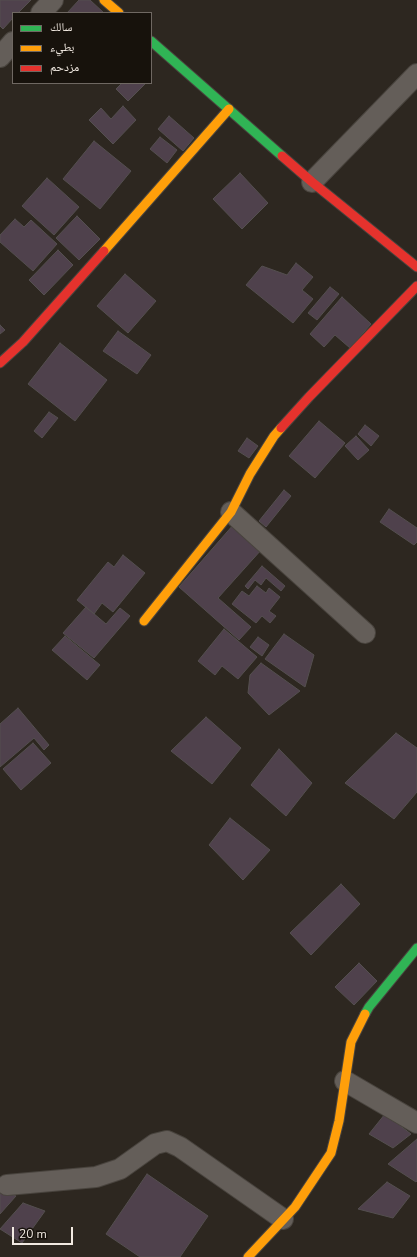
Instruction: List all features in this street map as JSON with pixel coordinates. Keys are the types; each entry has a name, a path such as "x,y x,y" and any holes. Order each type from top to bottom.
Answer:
{"street":[{"path":"42,12 53,0"},
{"path":"104,0 118,12"},
{"path":"152,42 312,182 417,267"},
{"path":"0,57 12,43"},
{"path":"312,182 417,74"},
{"path":"0,363 23,342 229,109"},
{"path":"144,621 231,512 250,474 274,436 309,397 417,286"},
{"path":"231,512 366,633"},
{"path":"248,1257 295,1207 330,1153 339,1122 351,1042 369,1007 417,948"},
{"path":"345,1081 417,1123"},
{"path":"7,1185 96,1177 120,1169 155,1144 167,1141 180,1147 283,1219"}],"building":[{"path":"0,0 31,0 19,12 12,12 12,19 3,29 0,26"},
{"path":"79,0 90,0 103,12 68,12"},
{"path":"121,84 145,84 128,101 116,89"},
{"path":"123,106 136,120 113,144 89,120 101,108 111,119"},
{"path":"169,116 194,138 183,151 158,129"},
{"path":"160,137 177,150 167,163 150,149"},
{"path":"94,141 131,171 100,209 63,179"},
{"path":"240,173 268,203 242,229 213,199"},
{"path":"47,178 79,207 54,235 22,206"},
{"path":"77,216 100,239 79,260 56,238"},
{"path":"15,219 24,227 31,220 57,244 33,271 0,242 0,235"},
{"path":"58,250 73,265 44,295 29,280"},
{"path":"296,263 313,277 302,290 313,299 293,323 246,285 262,266 287,275"},
{"path":"125,274 156,301 128,333 97,306"},
{"path":"330,287 339,294 317,320 308,313"},
{"path":"342,297 371,324 350,348 335,335 324,347 310,334"},
{"path":"0,325 5,330 0,334"},
{"path":"118,331 151,355 137,374 103,351"},
{"path":"60,343 107,380 75,421 28,384"},
{"path":"49,412 58,418 42,438 34,431"},
{"path":"319,421 345,443 315,478 289,456"},
{"path":"365,425 379,436 371,446 358,434"},
{"path":"356,436 369,450 358,460 345,446"},
{"path":"247,438 258,446 249,458 238,451"},
{"path":"284,490 291,496 266,527 259,521"},
{"path":"389,509 417,528 417,542 414,545 380,522"},
{"path":"234,524 262,549 218,598 251,627 239,640 179,587"},
{"path":"123,555 145,573 113,612 102,603 94,614 77,600 108,562 114,567"},
{"path":"262,566 285,586 281,591 266,578 261,585 255,580 248,589 245,586"},
{"path":"257,586 266,593 269,588 280,597 269,611 276,616 270,623 262,616 256,623 232,604 242,591 249,596"},
{"path":"86,607 106,624 120,608 130,616 94,658 63,633"},
{"path":"224,629 257,657 238,679 222,666 215,675 198,661"},
{"path":"284,634 314,655 305,687 265,659"},
{"path":"65,636 100,665 87,680 52,650"},
{"path":"258,637 269,645 262,656 250,647"},
{"path":"261,663 300,691 269,715 248,693 250,675"},
{"path":"18,708 49,745 44,750 34,738 0,767 0,724"},
{"path":"206,717 241,748 212,784 171,751"},
{"path":"396,733 417,748 417,792 394,819 345,783"},
{"path":"33,743 51,763 21,790 3,769"},
{"path":"279,749 312,783 286,816 251,785"},
{"path":"230,818 270,850 243,880 209,845"},
{"path":"341,884 360,904 311,955 290,933"},
{"path":"359,963 377,981 354,1005 335,987"},
{"path":"385,1114 411,1134 393,1148 369,1134"},
{"path":"417,1139 417,1181 416,1182 388,1164"},
{"path":"147,1174 208,1216 180,1257 140,1257 106,1234"},
{"path":"387,1182 410,1196 393,1218 358,1209"},
{"path":"0,1189 16,1196 0,1214"},
{"path":"23,1203 45,1211 22,1243 0,1229"}],"traffic: fast":[{"path":"152,42 282,156"},
{"path":"365,1014 417,948"}],"traffic: slow":[{"path":"104,0 118,12"},
{"path":"104,251 229,109"},
{"path":"144,621 231,512 250,474 274,436 281,428"},
{"path":"248,1257 295,1207 331,1153 339,1121 351,1042 365,1014"}],"traffic: jam":[{"path":"282,156 417,267"},
{"path":"0,363 23,342 104,251"},
{"path":"281,428 309,397 417,286"}]}
